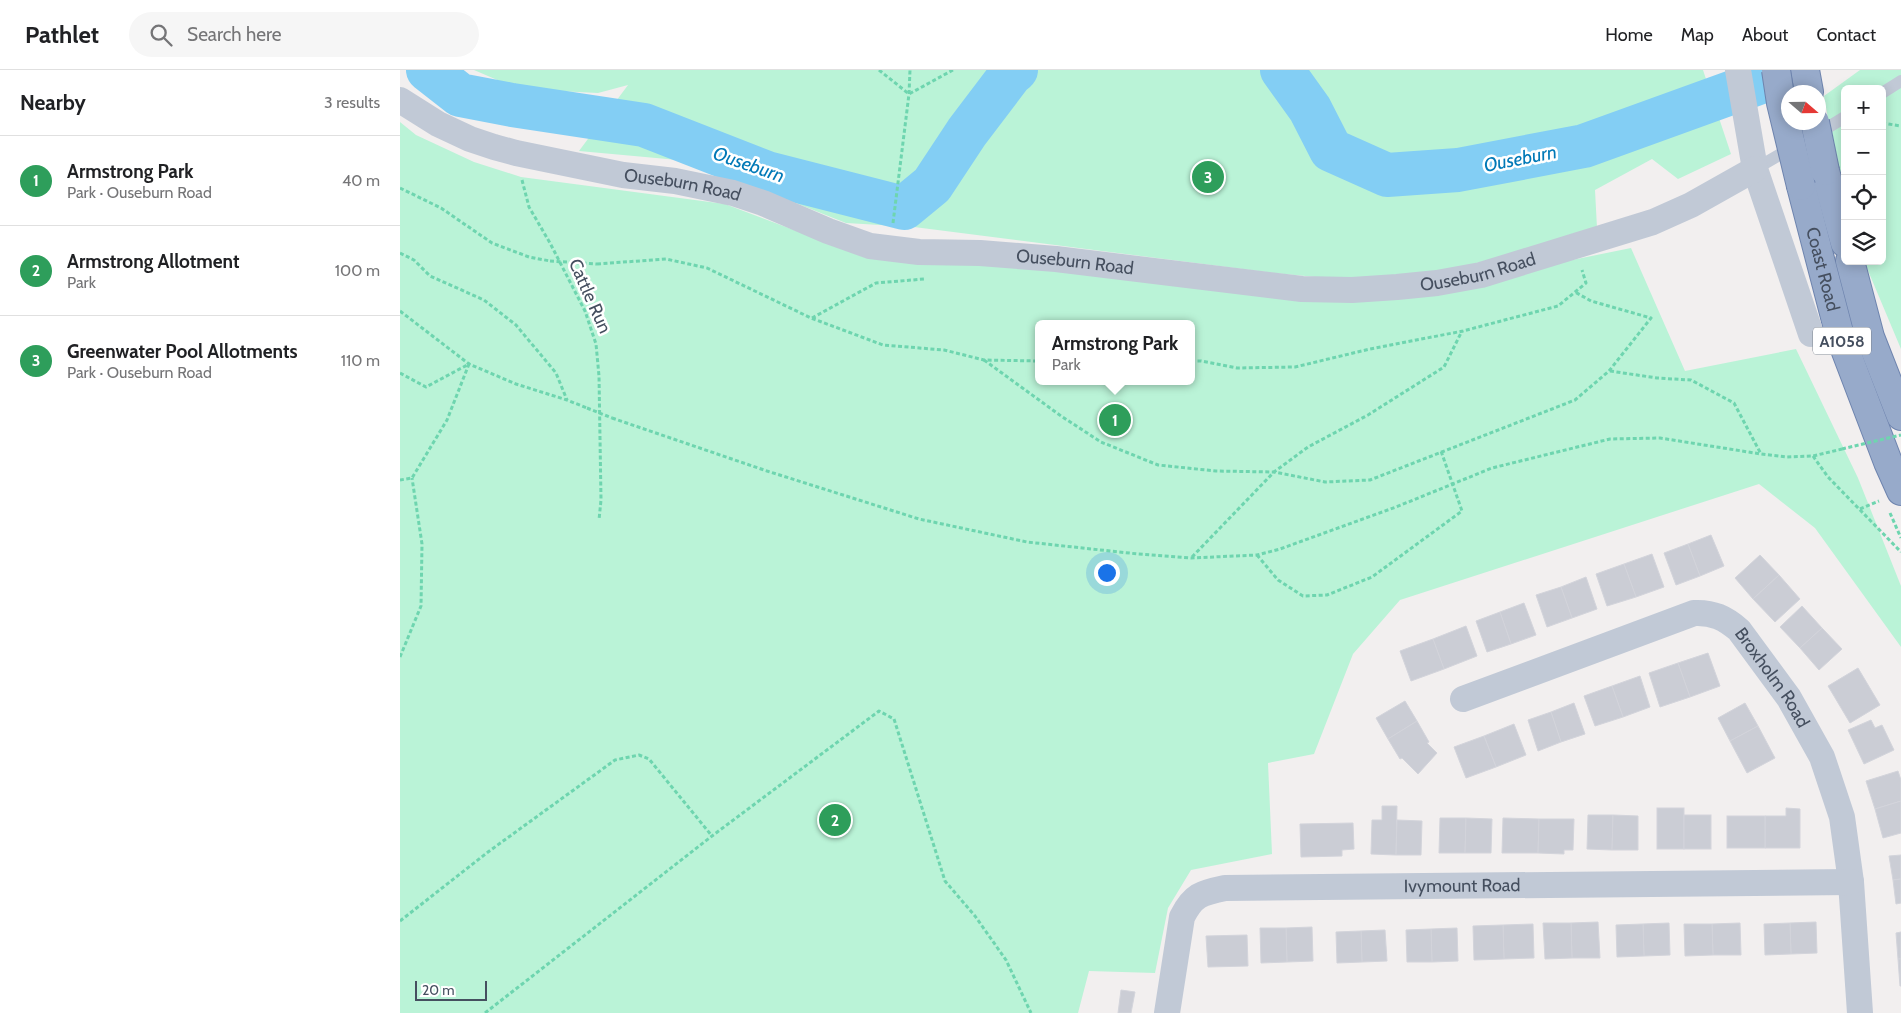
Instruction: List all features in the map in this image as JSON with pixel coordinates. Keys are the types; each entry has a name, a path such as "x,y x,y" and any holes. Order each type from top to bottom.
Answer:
{"highway":[{"name":"Coast Road","path":"1776,70 1781,103 1840,336 1888,462 1893,495"},
{"path":"1805,70 1808,85"},
{"name":"Coast Road","path":"1817,130 1825,172 1841,229"},
{"name":"Coast Road","path":"1851,265 1870,337 1901,416"}],"street":[{"path":"1738,70 1755,169 1812,334"},
{"name":"Ouseburn Road","path":"400,100 438,124 470,139 516,153 623,175 674,181 733,193 870,246 919,252 980,253 1056,259 1302,289 1352,290 1437,284 1481,275 1631,229 1670,215 1755,169"},
{"name":"Broxholm Road","path":"1463,699 1694,613 1708,612 1730,622 1739,630 1789,698 1822,757 1842,817 1851,882 1860,1013"},
{"name":"Ivymount Road","path":"1168,1013 1182,917 1189,903 1197,895 1225,888 1851,882"}],"lane":[{"path":"1886,91 1901,81"},
{"path":"1755,169 1841,119"}],"path":[{"path":"879,70 909,94"},
{"path":"892,230 909,94 910,70"},
{"path":"909,94 954,70"},
{"path":"1886,124 1901,126"},
{"name":"Cattle Run","path":"516,153 529,207 585,311 596,344 600,414 601,500 599,520"},
{"path":"400,188 441,208 492,243 529,257 550,261 597,264 666,258 707,268 811,318 883,345 944,350 984,360 1035,360"},
{"path":"1195,361 1237,368 1295,368 1370,349 1463,331 1558,306 1586,283 1574,245"},
{"path":"400,253 414,260 430,276 484,300 516,325 556,373 567,400"},
{"path":"984,360 1061,416 1101,442 1158,465 1216,471 1274,472 1325,482 1370,480 1575,400 1609,371 1651,318 1591,302 1575,292"},
{"path":"811,318 860,293"},
{"path":"400,311 469,364 516,384 567,400 612,418 767,471 919,519 1027,542 1138,554 1191,558 1257,555 1289,546 1492,468 1610,439 1660,438 1787,457 1813,456 1901,435"},
{"path":"1191,558 1274,472 1308,447 1368,415 1444,367 1463,331"},
{"path":"400,373 426,387 469,364"},
{"path":"400,657 420,606 422,544 412,478 447,420 469,364"},
{"path":"1609,371 1657,378 1691,380 1734,403 1761,454"},
{"path":"1257,555 1278,580 1303,596 1326,595 1372,578 1462,511 1442,451"},
{"path":"1813,456 1828,477 1901,552"},
{"path":"400,480 412,478"},
{"path":"1860,509 1893,495"},
{"path":"485,1013 712,836 879,711 894,719 946,881 975,916 1006,960 1031,1013"},
{"path":"400,921 488,852 615,760 639,755 649,759 712,836"}],"green space":[{"path":"474,70 1703,70 1731,154 1678,179 1652,159 1595,190 1597,228 1526,250 1443,272 1358,281 1274,273 914,227 846,223 735,179 678,160 579,151 628,85 598,93 518,89"},
{"path":"1860,70 1901,70 1901,349 1866,265 1886,265 1886,85 1841,85 1841,180 1836,163 1826,107 1826,95"},
{"path":"400,122 416,135 474,162 521,177 725,204 802,233 977,262 1245,289 1572,260 1631,248 1685,371 1796,349 1858,478 1901,586 1901,647 1815,528 1759,484 1400,600 1353,654 1314,754 1268,763 1272,854 1191,870 1168,908 1155,973 1089,971 1078,1013 400,1013"}],"building":[{"path":"1711,535 1724,566 1700,576 1688,544"},
{"path":"1688,544 1700,576 1676,585 1664,553"},
{"path":"1652,554 1664,587 1636,597 1624,564"},
{"path":"1760,555 1779,575 1753,599 1735,578"},
{"path":"1624,564 1636,597 1607,606 1596,574"},
{"path":"1779,575 1800,599 1775,622 1753,599"},
{"path":"1586,577 1597,609 1572,618 1561,587"},
{"path":"1561,587 1572,618 1547,627 1536,595"},
{"path":"1524,603 1536,635 1511,644 1500,612"},
{"path":"1802,606 1822,628 1800,648 1780,627"},
{"path":"1500,612 1511,644 1487,652 1476,621"},
{"path":"1466,626 1477,656 1444,669 1433,639"},
{"path":"1822,628 1842,649 1819,670 1800,648"},
{"path":"1433,639 1444,669 1411,681 1400,651"},
{"path":"1708,653 1720,686 1690,697 1678,663"},
{"path":"1678,663 1690,697 1660,707 1649,673"},
{"path":"1858,668 1880,705 1850,723 1828,686"},
{"path":"1640,676 1650,707 1623,717 1612,686"},
{"path":"1612,686 1623,717 1595,726 1584,696"},
{"path":"1405,701 1417,721 1388,739 1376,718"},
{"path":"1574,703 1585,734 1561,742 1551,712"},
{"path":"1745,703 1758,726 1730,741 1718,718"},
{"path":"1551,712 1561,742 1538,751 1528,720"},
{"path":"1871,720 1875,728 1882,725 1894,750 1864,764 1848,730"},
{"path":"1417,721 1429,742 1427,743 1437,753 1418,774 1402,758 1400,759 1388,739"},
{"path":"1514,724 1526,755 1496,767 1484,736"},
{"path":"1758,726 1775,758 1747,773 1730,741"},
{"path":"1484,736 1496,767 1466,778 1454,747"},
{"path":"1898,771 1901,780 1901,801 1875,809 1866,781"},
{"path":"1901,801 1901,833 1883,838 1875,809"},
{"path":"1382,806 1397,806 1396,855 1371,854 1372,820 1382,820"},
{"path":"1657,808 1684,808 1684,849 1657,849"},
{"path":"1786,808 1800,809 1800,848 1765,848 1765,816 1786,816"},
{"path":"1588,815 1613,815 1612,850 1587,849"},
{"path":"1613,815 1638,816 1638,850 1612,850"},
{"path":"1684,815 1711,815 1711,849 1684,849"},
{"path":"1727,816 1765,816 1765,848 1727,848"},
{"path":"1440,818 1466,818 1465,853 1439,853"},
{"path":"1466,818 1492,819 1491,853 1465,853"},
{"path":"1503,818 1539,819 1538,853 1502,853"},
{"path":"1539,819 1574,819 1573,850 1564,850 1564,854 1538,853"},
{"path":"1397,820 1422,821 1421,855 1396,855"},
{"path":"1353,823 1354,849 1342,850 1342,856 1301,857 1300,824"},
{"path":"1901,855 1901,879 1893,880 1889,856"},
{"path":"1901,879 1901,903 1896,904 1893,880"},
{"path":"1598,922 1600,958 1572,958 1571,923"},
{"path":"1816,922 1817,953 1791,954 1790,923"},
{"path":"1543,923 1571,923 1572,958 1545,959"},
{"path":"1669,923 1670,955 1644,956 1643,924"},
{"path":"1740,923 1741,955 1713,955 1712,924"},
{"path":"1790,923 1791,954 1765,955 1764,924"},
{"path":"1533,924 1534,958 1504,959 1503,925"},
{"path":"1643,924 1644,956 1617,957 1616,925"},
{"path":"1684,924 1712,924 1713,955 1685,956"},
{"path":"1503,925 1504,959 1474,960 1473,926"},
{"path":"1312,927 1313,961 1287,962 1286,928"},
{"path":"1260,928 1286,928 1287,962 1261,963"},
{"path":"1457,928 1458,961 1432,962 1431,929"},
{"path":"1431,929 1432,962 1407,962 1406,930"},
{"path":"1385,930 1387,961 1362,962 1361,931"},
{"path":"1361,931 1362,962 1337,963 1336,932"},
{"path":"1901,932 1901,959 1898,959 1896,933"},
{"path":"1247,935 1248,966 1208,967 1206,936"},
{"path":"1898,959 1901,959 1901,986 1900,986"},
{"path":"1121,990 1135,992 1131,1013 1118,1013"}],"waterway":[{"name":"Ouseburn","path":"428,70 460,95 512,105 644,125 767,173 904,208 932,185 967,132 1016,70"},
{"name":"Ouseburn","path":"1282,70 1310,109 1331,150 1387,175 1458,170 1584,146 1794,70"}],"place":[{"name":"Greenwater Pool Allotments","path":"1208,177"},
{"name":"Armstrong Park","path":"1115,420"},
{"name":"Armstrong Allotment","path":"835,820"}]}
